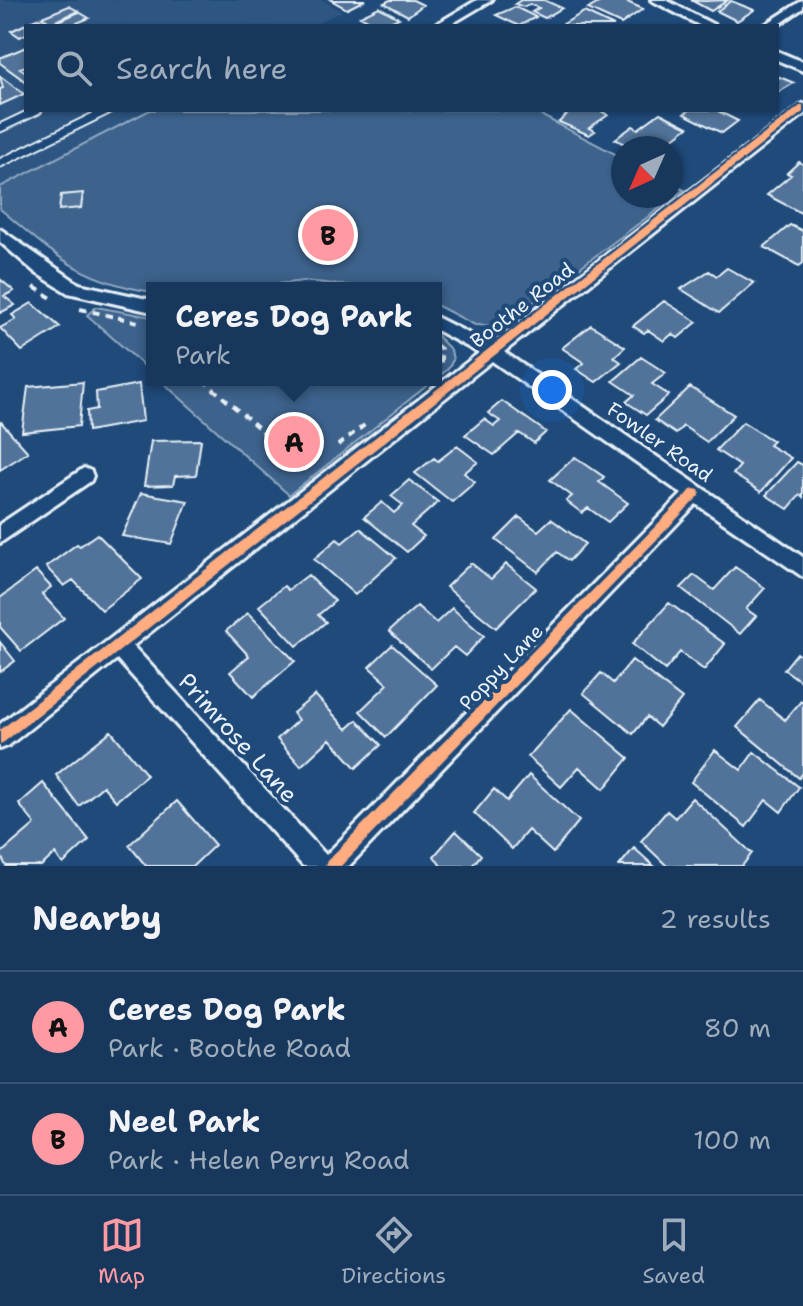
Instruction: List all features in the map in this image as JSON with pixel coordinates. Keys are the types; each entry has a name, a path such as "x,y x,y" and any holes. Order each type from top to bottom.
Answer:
{"street":[{"path":"443,24 486,0"},
{"path":"657,0 706,24"},
{"path":"772,24 803,3"},
{"path":"779,56 803,67"},
{"name":"Boothe Road","path":"0,738 803,108"},
{"path":"0,234 42,269 74,289 146,305"},
{"name":"Fowler Road","path":"442,326 491,352 803,568"},
{"path":"0,535 84,476"},
{"name":"Poppy Lane","path":"332,866 695,493"},
{"name":"Primrose Lane","path":"118,645 319,866"}],"lane":[{"path":"0,128 34,112"},
{"path":"0,163 104,112"}],"path":[{"path":"210,386 311,473 319,467"},
{"path":"332,450 370,421"}],"shaded area":[{"path":"0,0 322,0 342,11 316,24 24,24 24,112 146,112 0,187"},
{"path":"146,112 535,112 611,152 611,208 660,208 501,326 475,325 442,308 442,282 146,282 146,291 126,287 86,273 69,263 0,209 0,187"},
{"path":"96,307 146,316 146,368 87,315"},
{"path":"442,341 451,350 453,360 442,374"},
{"path":"167,386 426,386 289,495"}],"building":[{"path":"331,0 365,0 347,9"},
{"path":"413,0 423,5 408,16 384,3"},
{"path":"521,0 544,0 562,8 545,18 532,12 539,8 530,4 524,7 515,4"},
{"path":"604,0 623,0 643,9 621,24 588,9"},
{"path":"691,0 704,1 728,0 711,11"},
{"path":"731,1 754,10 737,21 717,11"},
{"path":"69,6 78,11 51,23 42,17"},
{"path":"379,7 399,18 390,22 393,24 375,24 360,16"},
{"path":"515,7 536,17 523,24 515,24 496,15"},
{"path":"79,12 89,18 75,24 52,24"},
{"path":"584,12 610,24 563,24"},
{"path":"39,18 47,24 26,24"},
{"path":"24,25 24,35 20,37 11,31"},
{"path":"24,48 24,67 20,68 24,71 24,81 0,63 0,58"},
{"path":"0,76 24,94 0,105 0,89 3,88"},
{"path":"779,77 794,83 779,92"},
{"path":"570,112 603,112 608,115 589,128 595,131 589,135 559,122"},
{"path":"720,112 738,121 722,133 684,114"},
{"path":"660,113 688,127 676,136 619,136 633,126 638,129"},
{"path":"799,162 803,164 803,214 767,195 791,175 787,173"},
{"path":"83,193 81,208 59,210 61,195"},
{"path":"790,225 803,231 803,263 799,266 764,247"},
{"path":"727,268 754,283 719,313 681,289 709,271 717,276"},
{"path":"0,279 14,291 4,296 15,305 0,313"},
{"path":"664,301 697,322 678,338 672,334 664,341 648,330 644,333 633,326"},
{"path":"32,303 60,327 22,351 0,328 16,319 12,315"},
{"path":"591,325 625,347 614,357 621,362 596,382 576,369 584,363 562,348"},
{"path":"641,357 666,373 652,384 669,395 646,415 626,402 634,395 613,381"},
{"path":"83,382 79,426 22,432 28,387"},
{"path":"139,384 143,421 88,431 87,411 97,409 96,392"},
{"path":"690,387 734,415 707,442 683,426 676,434 655,420"},
{"path":"502,401 546,432 534,443 519,433 494,455 465,435 484,419 494,426 500,421 488,413"},
{"path":"743,422 773,441 769,445 791,458 761,492 733,474 740,466 716,450"},
{"path":"0,423 28,452 0,470"},
{"path":"201,440 196,475 175,476 173,485 144,486 151,441"},
{"path":"457,446 478,462 464,473 475,482 452,502 415,473"},
{"path":"575,457 604,477 599,482 628,503 608,522 588,508 582,513 566,501 572,496 550,480"},
{"path":"797,462 803,465 803,497 800,495 788,509 766,495"},
{"path":"409,480 438,502 411,526 424,536 407,552 364,517 382,502 394,513 403,505 391,496"},
{"path":"141,493 188,501 171,544 122,536"},
{"path":"519,517 538,531 551,519 585,544 569,561 557,552 538,572 496,540"},
{"path":"360,528 396,558 355,595 314,559 337,539 342,543"},
{"path":"97,534 142,579 102,610 73,580 64,586 46,567 77,544 80,546"},
{"path":"471,563 491,579 506,564 536,588 496,628 446,587"},
{"path":"735,567 765,588 746,609 756,616 740,634 681,588 694,575 714,590"},
{"path":"36,571 51,587 42,594 64,618 21,651 0,627 0,598"},
{"path":"308,575 335,601 318,615 326,622 297,646 259,606 284,586 288,590"},
{"path":"669,603 725,644 704,670 680,652 665,670 632,644"},
{"path":"417,606 436,623 452,608 484,636 465,656 454,647 431,669 389,631"},
{"path":"248,613 295,661 253,697 230,672 249,656 226,631"},
{"path":"0,642 15,661 0,672"},
{"path":"392,645 437,685 386,737 360,711 388,684 369,667"},
{"path":"797,653 803,657 803,683 784,669"},
{"path":"632,660 682,699 659,727 647,717 633,734 583,693 601,673 613,683"},
{"path":"315,695 347,729 357,720 381,745 356,768 330,739 301,766 277,739 298,720 293,713"},
{"path":"760,700 785,720 801,701 803,703 803,773 799,778 737,727"},
{"path":"571,709 629,758 604,789 579,767 561,787 528,757"},
{"path":"111,731 147,775 116,801 103,786 79,806 56,775"},
{"path":"715,750 741,770 754,752 799,787 781,812 766,800 746,827 691,782"},
{"path":"529,775 579,821 553,853 528,830 512,849 474,813 494,789 507,801"},
{"path":"43,783 89,840 63,864 55,854 41,866 6,866 0,854 35,824 19,804"},
{"path":"692,798 752,853 742,866 667,866 641,841 667,811 675,818"},
{"path":"177,801 215,845 193,866 146,866 129,845"},
{"path":"456,831 481,855 472,866 441,866 434,856"},
{"path":"634,848 654,866 619,866"}],"cycle path":[{"path":"0,738 803,108"},
{"path":"332,866 695,493"}],"place":[{"name":"Neel Park","path":"328,235"},
{"name":"Ceres Dog Park","path":"294,442"}]}
